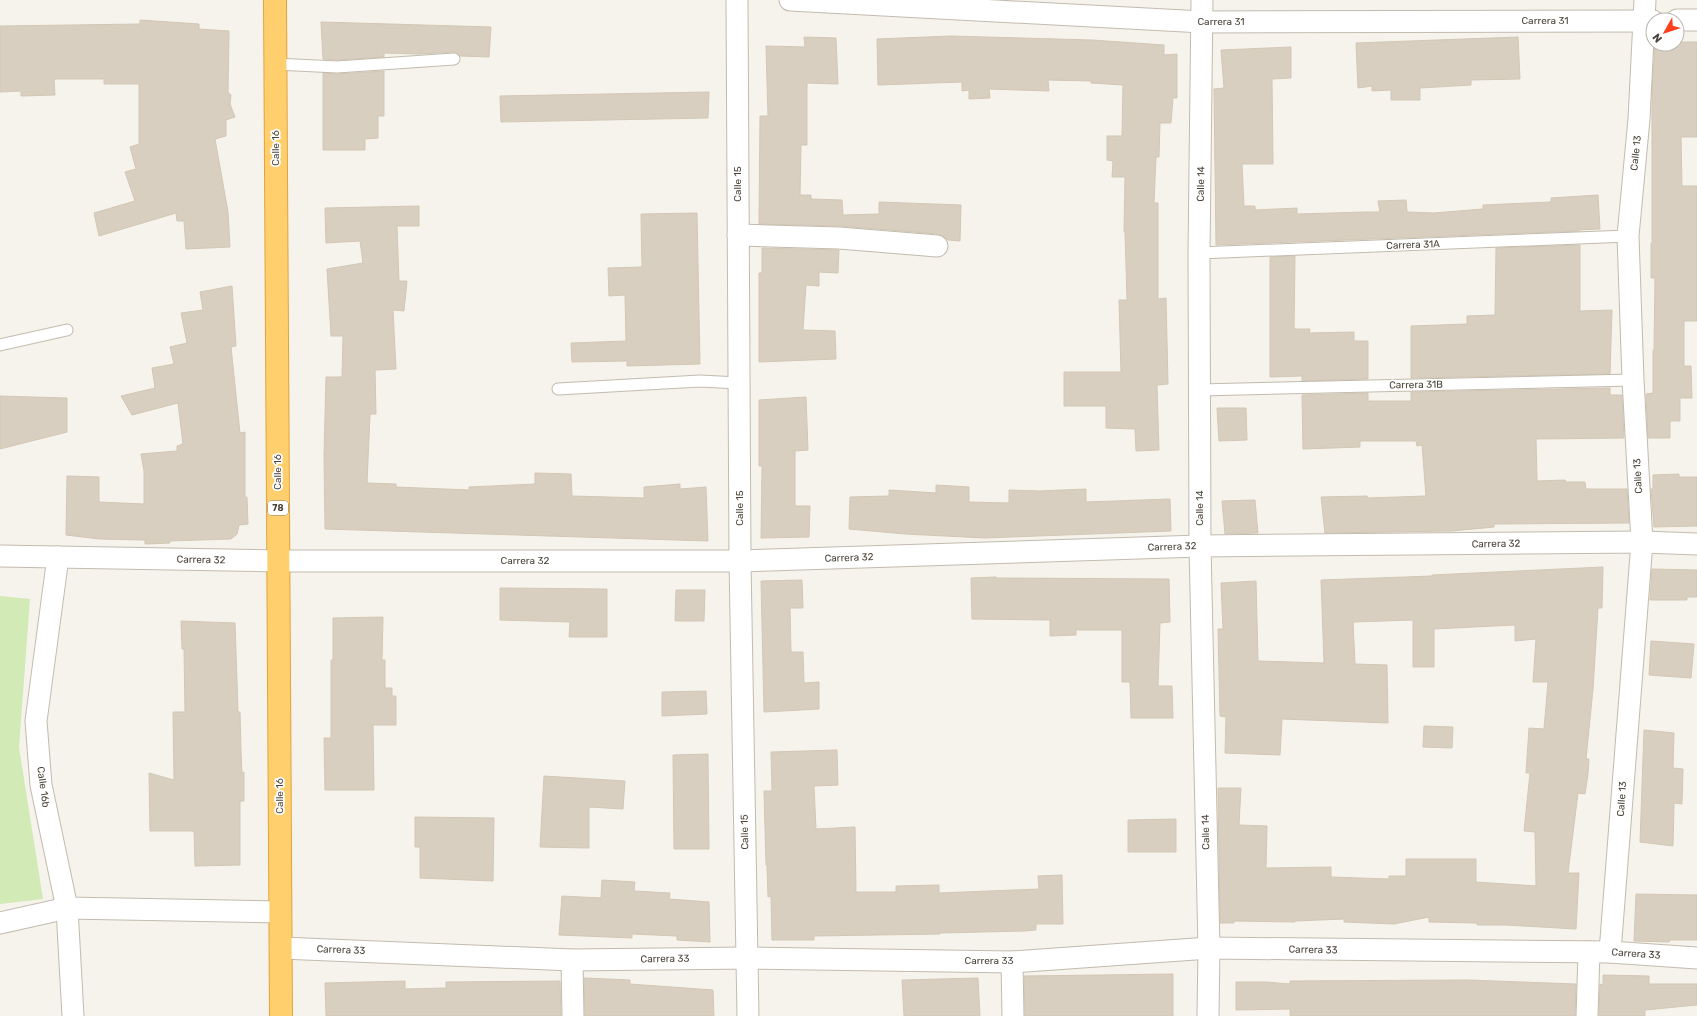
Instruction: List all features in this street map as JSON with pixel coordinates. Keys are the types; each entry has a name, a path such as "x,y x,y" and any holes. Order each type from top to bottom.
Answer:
{"highway":[{"name":"Calle 16","path":"275,0 281,1016"}],"street":[{"name":"Calle 15","path":"737,0 740,561 748,1016"},
{"name":"Carrera 31","path":"790,0 1203,22 1645,21"},
{"name":"Calle 14","path":"1202,0 1203,22 1199,253 1200,546 1209,948 1208,1016"},
{"name":"Calle 13","path":"1645,0 1647,12"},
{"path":"1685,20 1697,20"},
{"name":"Calle 13","path":"1610,952 1642,542 1632,380 1628,236 1646,52"},
{"path":"738,235 839,238 937,246"},
{"name":"Carrera 32","path":"0,556 278,562 740,561 1200,546 1642,542 1697,544"},
{"name":"Calle 16b","path":"58,557 36,721 41,785 67,908 72,1016"},
{"path":"0,923 67,908 280,912"},
{"name":"Carrera 33","path":"281,948 572,960 747,958 1012,962 1209,948 1610,952 1697,958"},
{"path":"1587,1016 1589,952"},
{"path":"572,960 572,1016"},
{"path":"1012,962 1013,1016"}],"lane":[{"path":"275,64 337,67 454,59"},
{"name":"Carrera 31A","path":"1199,253 1628,236"},
{"path":"0,345 67,330"},
{"path":"558,389 700,380 739,384"},
{"name":"Carrera 31B","path":"1200,390 1632,380"}],"green space":[{"path":"0,596 30,599 19,747 43,899 0,904"}],"building":[{"path":"140,20 199,24 199,29 229,31 228,92 231,95 230,104 235,117 226,120 226,136 215,139 228,212 230,247 186,249 184,221 177,221 176,213 99,236 94,213 135,201 125,172 136,169 130,147 139,144 139,84 104,84 104,79 54,79 55,95 21,96 21,91 0,92 0,26 140,24"},
{"path":"321,22 491,27 489,57 460,56 454,52 419,54 384,53 384,57 337,60 323,59"},
{"path":"951,36 1092,40 1164,45 1164,55 1177,54 1177,98 1173,98 1171,123 1160,123 1159,157 1156,157 1154,203 1158,203 1158,299 1166,298 1168,384 1157,385 1159,450 1136,451 1135,429 1106,428 1106,406 1064,406 1064,372 1121,372 1119,300 1127,300 1124,232 1125,177 1112,177 1113,161 1107,160 1107,136 1122,136 1123,85 1091,83 1091,81 1048,80 1049,91 989,89 990,98 969,99 969,90 962,91 962,82 878,85 877,39"},
{"path":"804,37 836,38 838,84 807,83 807,145 801,145 800,195 811,195 811,199 842,200 843,215 879,214 879,202 961,205 960,241 948,240 938,234 840,226 759,224 760,116 768,116 766,46 805,47"},
{"path":"1518,37 1520,79 1471,80 1471,85 1420,88 1420,100 1391,100 1391,90 1372,91 1372,86 1358,88 1356,43"},
{"path":"1685,42 1697,42 1697,137 1681,137 1682,186 1697,186 1697,321 1684,321 1684,366 1691,366 1692,398 1680,398 1680,421 1670,421 1670,438 1648,438 1646,394 1653,393 1655,278 1651,278 1652,90 1654,52 1685,52"},
{"path":"1291,47 1291,78 1272,79 1273,164 1242,164 1244,206 1255,206 1255,210 1297,208 1297,214 1380,212 1378,201 1406,200 1407,212 1434,213 1483,209 1483,205 1551,202 1551,198 1598,195 1600,229 1216,245 1214,89 1224,88 1221,50"},
{"path":"384,71 384,116 378,116 378,138 365,139 365,150 323,150 323,73 337,74"},
{"path":"709,92 708,118 501,122 500,96"},
{"path":"419,206 419,226 397,226 399,281 407,281 404,311 393,310 396,369 375,370 376,414 370,414 367,483 396,484 396,487 469,490 469,487 535,484 535,473 571,474 572,496 644,498 644,487 680,484 680,489 706,487 708,541 325,529 324,456 326,377 342,377 343,336 331,336 327,269 363,263 360,241 326,243 325,208"},
{"path":"697,213 700,364 627,366 627,361 572,362 571,343 626,341 625,295 609,296 608,268 642,267 641,214"},
{"path":"1580,245 1580,311 1612,310 1610,374 1411,378 1411,326 1467,324 1467,316 1495,315 1496,248"},
{"path":"762,248 839,250 838,273 819,272 819,286 806,285 803,330 835,331 836,359 759,362 759,273 762,273"},
{"path":"1295,256 1294,329 1310,329 1309,333 1354,332 1354,341 1368,341 1368,379 1302,381 1302,376 1270,377 1270,257"},
{"path":"232,286 236,346 231,347 240,433 245,432 245,497 247,497 248,524 239,525 237,534 231,539 169,541 170,543 145,544 145,540 99,539 66,535 67,476 99,477 99,502 144,504 144,471 141,454 177,451 177,446 183,444 178,403 132,415 121,396 155,388 152,368 174,364 170,347 187,343 181,313 203,310 200,292"},
{"path":"1610,388 1610,395 1622,395 1624,438 1536,439 1537,481 1565,480 1566,482 1585,482 1586,489 1627,489 1629,523 1494,524 1494,527 1452,531 1325,533 1321,497 1367,496 1368,498 1426,496 1422,445 1417,446 1416,441 1360,441 1360,447 1303,449 1302,395 1368,393 1368,401 1411,401 1411,392"},
{"path":"0,396 67,398 67,432 0,449"},
{"path":"806,397 808,450 795,451 795,506 810,506 809,537 761,538 762,466 759,466 759,400"},
{"path":"1217,408 1246,408 1247,440 1219,441"},
{"path":"1679,474 1679,477 1697,477 1697,526 1654,527 1651,489 1653,489 1653,475"},
{"path":"936,485 969,487 969,502 1009,503 1009,490 1039,491 1086,489 1086,502 1170,499 1171,531 985,538 905,534 849,529 850,497 889,496 889,490 936,493"},
{"path":"1255,500 1258,533 1225,534 1222,501"},
{"path":"1603,567 1602,608 1598,608 1593,689 1586,759 1589,759 1588,774 1585,794 1578,793 1568,873 1579,873 1576,929 1477,925 1477,923 1429,922 1429,917 1394,924 1344,922 1344,919 1295,922 1234,921 1234,923 1220,923 1218,788 1241,788 1239,825 1267,826 1266,868 1331,867 1331,877 1389,879 1389,876 1406,876 1406,859 1476,859 1476,882 1536,886 1535,832 1524,831 1530,773 1526,773 1529,728 1544,729 1548,682 1533,682 1536,639 1515,641 1515,625 1434,629 1434,667 1413,667 1413,620 1353,622 1355,664 1387,665 1388,723 1282,719 1280,755 1225,753 1226,717 1220,716 1218,629 1223,629 1221,583 1256,581 1258,661 1324,663 1321,580"},
{"path":"1652,569 1697,570 1697,597 1687,597 1687,600 1650,600"},
{"path":"971,578 1169,579 1170,622 1160,623 1158,686 1172,686 1173,718 1131,718 1130,682 1122,682 1122,630 1076,630 1076,635 1050,636 1050,620 972,619"},
{"path":"802,580 803,608 790,608 791,652 803,652 804,683 819,682 819,709 764,712 761,581"},
{"path":"500,588 607,589 607,637 569,637 570,622 500,620"},
{"path":"676,590 705,590 704,621 675,621"},
{"path":"383,617 382,660 385,660 385,688 392,688 392,696 396,696 396,725 373,725 374,790 325,790 324,738 331,738 331,660 333,660 333,618"},
{"path":"181,621 235,623 238,712 240,712 242,773 244,772 244,801 240,801 240,865 195,866 194,831 150,831 149,773 174,780 173,712 185,712 184,649 182,649"},
{"path":"1651,641 1694,644 1691,678 1649,675"},
{"path":"706,691 707,714 662,716 662,692"},
{"path":"1424,726 1453,727 1452,748 1423,747"},
{"path":"1644,730 1674,733 1673,768 1683,769 1682,804 1674,803 1673,846 1640,842"},
{"path":"837,750 838,785 814,786 816,829 855,827 856,892 896,892 896,886 939,885 939,893 1039,889 1038,876 1062,875 1063,924 1036,924 1036,930 1024,931 814,936 814,940 772,940 771,896 768,897 766,865 764,791 772,791 771,752"},
{"path":"708,754 709,849 674,849 673,755"},
{"path":"544,776 625,781 623,809 589,807 589,848 540,847"},
{"path":"415,817 494,818 493,881 420,878 420,847 415,847"},
{"path":"1176,819 1176,852 1128,852 1128,820"},
{"path":"602,880 635,882 634,891 670,893 669,899 709,902 710,942 677,940 677,936 632,934 632,938 559,935 562,896 601,898"},
{"path":"1636,894 1697,895 1697,940 1670,940 1669,942 1634,941"},
{"path":"1173,974 1173,1016 1025,1016 1024,976"},
{"path":"1603,975 1649,976 1649,984 1697,984 1697,1005 1645,1010 1645,1016 1599,1016 1600,984 1603,985"},
{"path":"584,978 630,980 630,984 713,990 714,1016 585,1016"},
{"path":"978,978 980,1016 904,1016 902,980"},
{"path":"1468,980 1576,984 1575,1016 1290,1016 1290,1009 1236,1010 1236,982 1290,984 1290,981"},
{"path":"405,981 405,989 446,988 446,982 560,981 561,1016 326,1016 325,983"}]}
